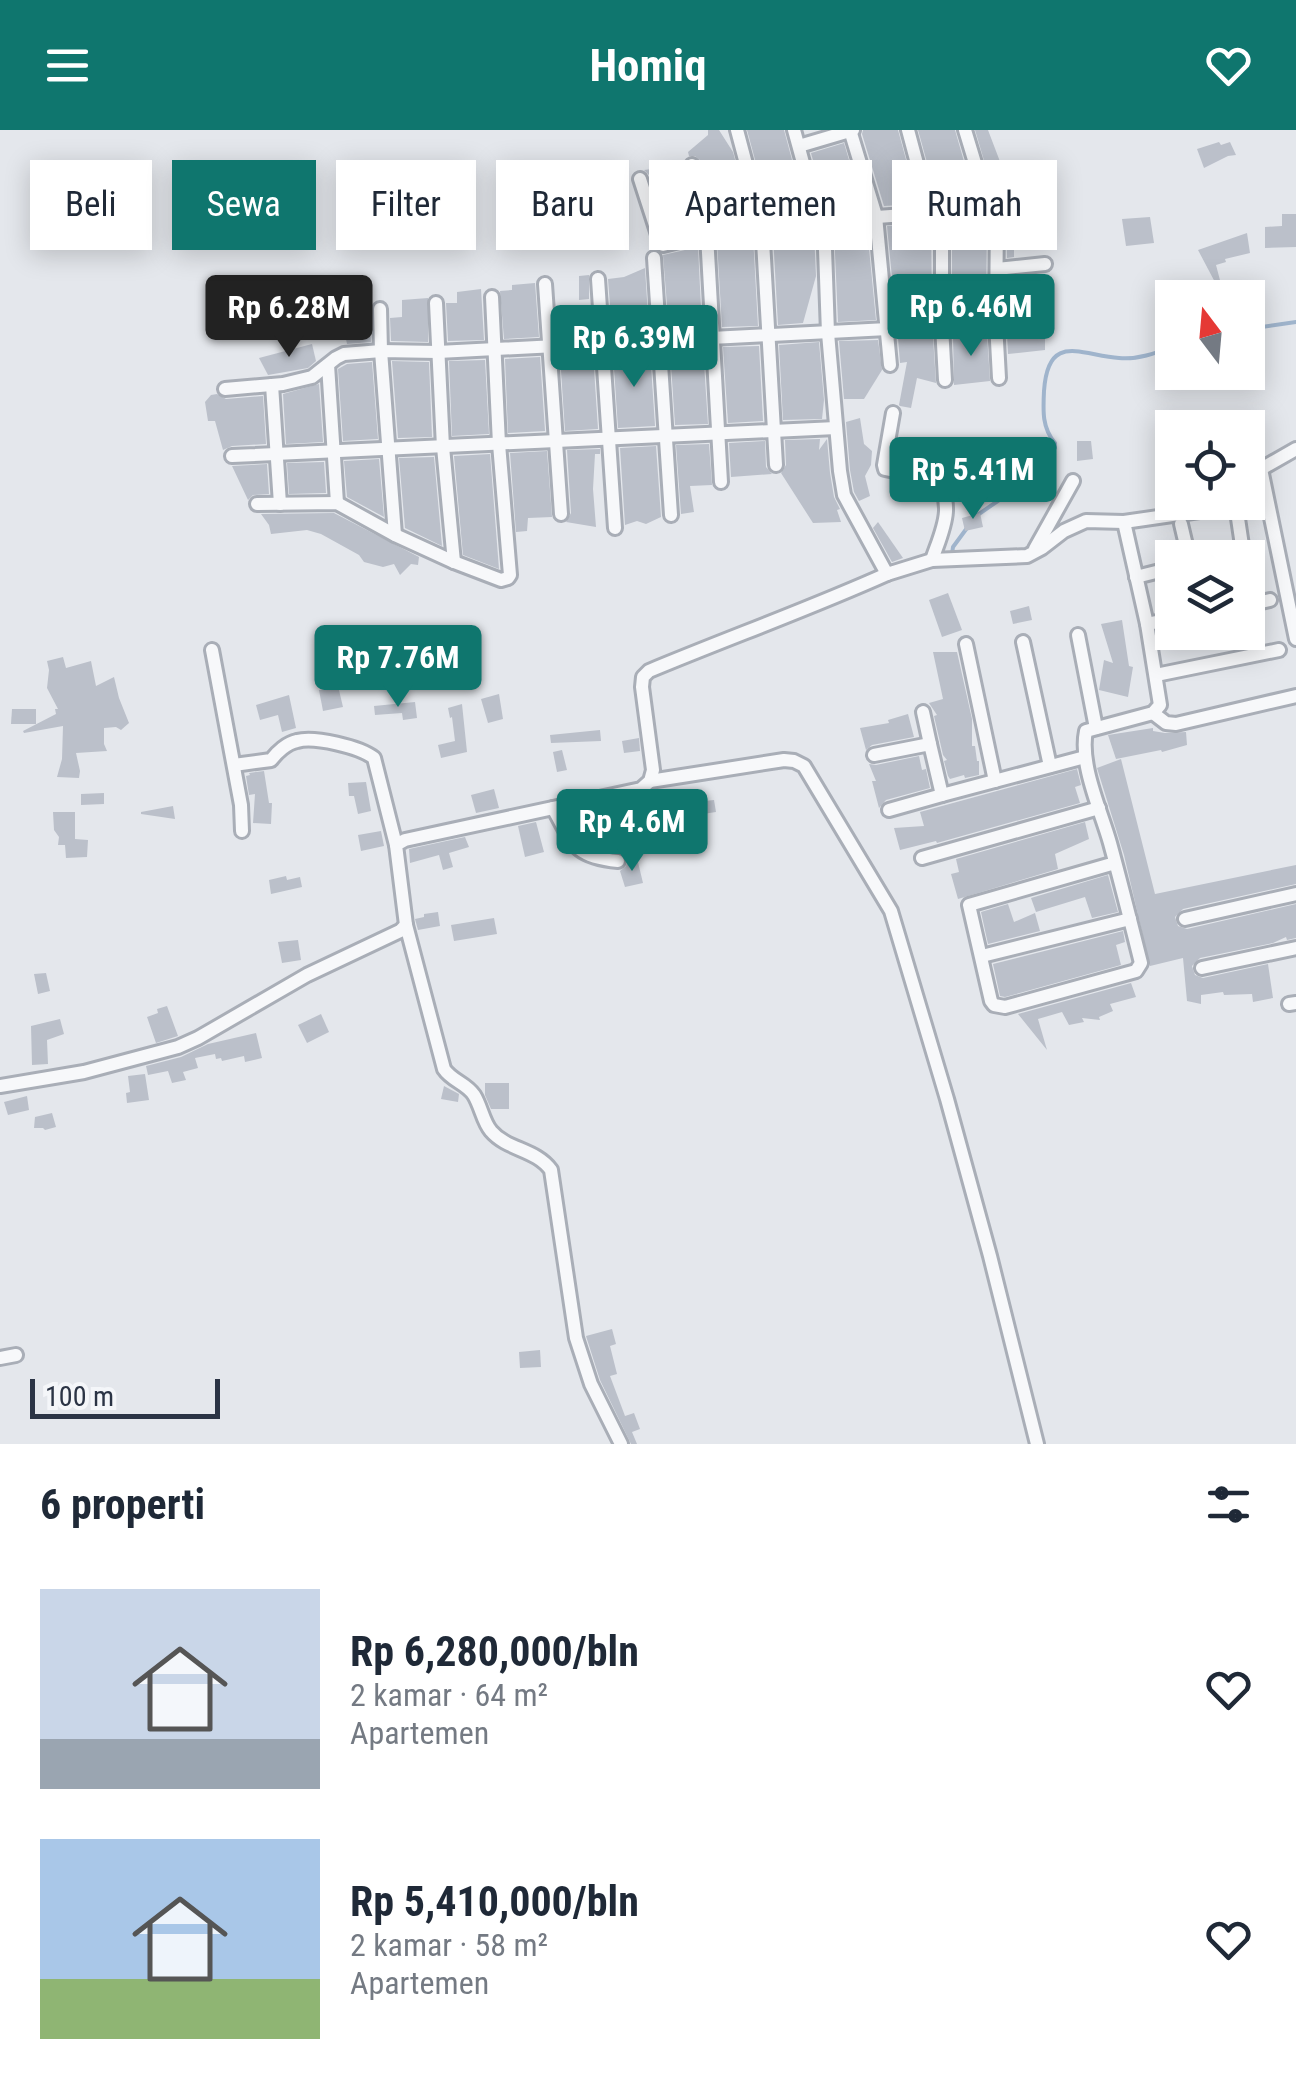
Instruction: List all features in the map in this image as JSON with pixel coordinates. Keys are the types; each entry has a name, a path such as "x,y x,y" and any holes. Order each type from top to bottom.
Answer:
{"street":[{"path":"737,130 745,160"},
{"path":"794,130 803,160"},
{"path":"799,146 851,130 876,216 890,365"},
{"path":"908,130 918,160"},
{"path":"965,130 974,160"},
{"path":"640,179 649,208"},
{"path":"872,216 892,215"},
{"path":"711,250 721,482"},
{"path":"764,250 776,465"},
{"path":"824,250 844,495 887,574"},
{"path":"938,250 945,380"},
{"path":"996,250 999,378"},
{"path":"654,258 671,516"},
{"path":"996,268 1044,264"},
{"path":"598,279 615,528"},
{"path":"545,284 561,514"},
{"path":"257,504 337,503 454,562 501,580 510,575 492,297"},
{"path":"436,303 443,447 454,562"},
{"path":"380,308 396,535"},
{"path":"225,390 312,377 344,354 1043,321"},
{"path":"328,364 337,503"},
{"path":"272,385 280,504"},
{"path":"893,413 886,469 933,479 944,496 948,514 932,560"},
{"path":"232,456 836,428"},
{"path":"1265,467 1296,449"},
{"path":"1033,552 1073,482"},
{"path":"1265,488 1296,639"},
{"path":"650,781 653,770 642,687 648,671 887,574 932,560 1026,556 1086,521 1155,517"},
{"path":"1115,863 970,904 994,1005 1005,1008 1136,971 1141,964 1115,863 1085,756 1083,743 1086,731 1153,712 1160,704 1124,522"},
{"path":"1181,524 1185,540"},
{"path":"1136,576 1155,572"},
{"path":"1265,601 1270,600"},
{"path":"1147,624 1155,622"},
{"path":"1078,635 1096,728"},
{"path":"1023,642 1050,766"},
{"path":"966,644 994,781"},
{"path":"212,650 241,805 242,831"},
{"path":"1156,675 1279,650"},
{"path":"1153,712 1166,723 1176,724 1296,696"},
{"path":"923,712 942,795"},
{"path":"234,766 271,760 298,740 353,746 370,754 396,845 406,925 444,1069 452,1080 470,1090 490,1130 543,1159 550,1170 576,1338 591,1384 621,1444"},
{"path":"874,755 930,744"},
{"path":"889,810 1085,756"},
{"path":"396,845 641,789 650,781 784,760 804,766 885,900 897,928 948,1099 1037,1444"},
{"path":"553,808 574,847 595,859 618,861"},
{"path":"922,858 1099,808"},
{"path":"1185,919 1296,894"},
{"path":"982,956 1130,919"},
{"path":"0,1086 84,1072 178,1047 307,974 406,925"},
{"path":"1202,968 1296,948"},
{"path":"0,1358 16,1355"}],"building":[{"path":"708,130 719,130 735,160 700,160 689,156 688,152 708,135"},
{"path":"747,130 784,130 792,160 755,160"},
{"path":"863,130 898,130 906,160 892,160 892,206 884,206"},
{"path":"918,130 955,130 964,160 926,160"},
{"path":"975,130 988,130 999,160 984,160"},
{"path":"1230,142 1236,155 1204,168 1197,149"},
{"path":"844,143 849,160 813,160 811,153"},
{"path":"1282,214 1296,214 1296,247 1265,248 1265,227 1282,226"},
{"path":"1150,217 1154,243 1126,246 1122,219"},
{"path":"887,226 892,226 892,250 931,250 932,317 896,319"},
{"path":"1247,233 1250,253 1216,265 1220,280 1214,280 1198,250"},
{"path":"698,250 702,328 669,330 663,255"},
{"path":"717,250 754,250 758,326 722,327"},
{"path":"774,250 815,250 816,276 803,323 778,325"},
{"path":"835,250 869,250 876,320 838,322"},
{"path":"952,250 987,250 986,314 952,316"},
{"path":"645,268 649,331 612,333 608,279"},
{"path":"1043,274 1044,311 1006,313 1006,278"},
{"path":"589,275 589,299 579,300 579,276"},
{"path":"535,283 539,337 504,339 500,291 512,290 512,285"},
{"path":"481,289 484,340 448,341 446,303 457,303 457,292"},
{"path":"428,298 428,342 391,341 390,318 402,317 402,300"},
{"path":"591,319 592,334 559,336 558,325"},
{"path":"370,327 371,342 347,344 345,334"},
{"path":"1045,330 1045,350 1008,354 1007,333"},
{"path":"987,334 990,381 954,385 953,336"},
{"path":"933,337 936,383 917,378 911,408 900,406 907,362 900,363 898,338"},
{"path":"878,340 882,370 864,399 844,399 839,341"},
{"path":"819,342 822,419 783,420 779,345"},
{"path":"312,344 316,361 308,368 268,375 259,358"},
{"path":"759,346 763,421 728,423 723,347"},
{"path":"703,348 708,424 675,425 670,350"},
{"path":"650,351 655,426 618,428 613,353"},
{"path":"593,354 598,429 565,431 560,356"},
{"path":"540,357 545,431 508,433 505,359"},
{"path":"485,360 489,434 452,436 449,361"},
{"path":"392,361 429,362 432,437 398,438"},
{"path":"372,362 378,439 343,441 338,369 347,364"},
{"path":"319,384 323,442 286,444 283,394"},
{"path":"217,394 226,399 263,396 266,444 223,450 215,421 208,421 205,402"},
{"path":"860,418 864,444 872,451 865,476 870,496 859,501 850,470 846,422"},
{"path":"820,439 819,450 827,439 841,522 813,523 781,473 786,465 785,440"},
{"path":"765,441 766,467 772,474 731,477 729,443"},
{"path":"1077,441 1091,441 1093,459 1077,461"},
{"path":"709,444 712,485 690,486 694,512 681,514 676,445"},
{"path":"656,446 661,517 646,524 637,521 625,525 620,448"},
{"path":"600,449 600,454 595,454 593,489 596,527 566,522 571,513 567,450"},
{"path":"547,451 552,517 528,518 527,531 516,532 510,453"},
{"path":"490,454 499,569 463,555 454,456"},
{"path":"434,457 442,546 405,528 399,458"},
{"path":"379,459 384,517 347,497 344,461"},
{"path":"324,462 326,493 289,494 287,463"},
{"path":"267,464 269,494 253,495 248,500 232,466"},
{"path":"334,513 419,557 418,565 411,564 400,575 394,564 383,567 364,562 359,555 321,534 307,530 271,534 261,514"},
{"path":"980,513 983,527 965,531 962,518"},
{"path":"878,522 903,558 892,562 873,528"},
{"path":"948,593 962,630 942,637 929,600"},
{"path":"1029,606 1032,620 1013,624 1010,611"},
{"path":"1122,620 1129,666 1133,667 1128,697 1099,690 1104,660 1113,663 1101,624"},
{"path":"933,652 957,652 979,775 950,779 948,776 934,716 937,715 929,703 943,699"},
{"path":"63,657 66,668 91,661 96,686 114,677 129,723 121,730 104,728 107,751 76,753 79,778 57,777 63,726 23,731 56,714 58,709 47,688 47,661"},
{"path":"338,686 343,707 323,711 319,690"},
{"path":"499,694 503,719 488,723 481,699"},
{"path":"289,695 296,728 282,732 278,715 260,720 256,705"},
{"path":"415,702 417,718 403,720 402,713 375,715 374,706"},
{"path":"462,704 467,752 441,758 438,745 455,741 448,708"},
{"path":"12,709 36,709 36,724 11,724"},
{"path":"908,714 914,737 872,745 866,750 860,728 889,723 888,720"},
{"path":"1153,728 1165,733 1186,732 1187,745 1116,759 1108,735"},
{"path":"600,730 601,741 551,743 550,735"},
{"path":"639,738 640,751 624,753 622,741"},
{"path":"562,750 567,770 557,772 553,752"},
{"path":"919,756 930,788 886,800 879,808 872,781 876,781 869,764"},
{"path":"1121,759 1155,894 1296,865 1296,884 1183,909 1175,917 1178,926 1187,929 1296,904 1296,938 1286,937 1200,958 1192,966 1195,975 1203,978 1268,964 1273,998 1253,1002 1252,994 1223,992 1201,995 1201,1004 1187,1001 1183,958 1150,966 1124,855 1097,768"},
{"path":"1077,769 1081,785 1075,787 1080,803 900,850 894,828 924,826 920,812"},
{"path":"264,771 272,803 271,824 253,823 255,794 249,795 246,776"},
{"path":"366,782 371,811 358,814 354,796 349,796 348,783"},
{"path":"494,789 499,808 476,813 471,795"},
{"path":"104,793 104,804 81,805 81,794"},
{"path":"714,800 716,812 696,815 695,802"},
{"path":"173,806 175,819 141,814 141,812"},
{"path":"53,812 75,812 75,839 88,840 87,857 66,858 65,845 58,845"},
{"path":"536,822 544,852 525,857 518,826"},
{"path":"1085,822 1089,839 1055,854 1058,869 958,899 951,874 959,872 956,859"},
{"path":"381,831 384,846 361,851 358,835"},
{"path":"465,837 469,847 449,853 453,867 443,870 439,855 410,863 409,849"},
{"path":"637,858 643,883 625,887 620,871 628,860"},
{"path":"1108,875 1118,912 1092,918 1085,897 1036,912 1031,898"},
{"path":"286,876 287,880 300,877 302,887 271,894 269,880"},
{"path":"1008,904 1014,922 1035,913 1040,931 988,944 981,912"},
{"path":"438,912 440,926 418,930 415,919"},
{"path":"494,918 497,934 454,941 451,925"},
{"path":"1123,931 1125,942 1116,945 1121,965 1000,996 993,964"},
{"path":"298,940 301,960 282,963 278,942"},
{"path":"46,973 50,991 38,994 34,974"},
{"path":"1131,983 1136,997 1110,1004 1113,1011 1099,1017 1100,1020 1082,1018 1084,1022 1069,1025 1062,1012 1038,1019 1047,1050 1018,1014"},
{"path":"167,1006 178,1036 156,1043 147,1017"},
{"path":"321,1014 329,1032 307,1043 298,1025"},
{"path":"60,1019 64,1034 47,1040 48,1064 32,1065 31,1026"},
{"path":"256,1033 262,1058 245,1062 244,1056 222,1061 215,1054 195,1058 198,1068 183,1072 186,1080 172,1083 168,1071 148,1075 146,1066 181,1057 208,1044"},
{"path":"145,1074 149,1100 127,1103 128,1076"},
{"path":"485,1083 509,1083 509,1109 491,1109"},
{"path":"444,1086 459,1094 458,1102 441,1099"},
{"path":"27,1096 29,1110 8,1115 4,1102"},
{"path":"52,1113 56,1127 34,1128 35,1117"},
{"path":"612,1329 616,1344 610,1346 617,1374 610,1376 625,1416 634,1413 640,1429 632,1432 637,1444 631,1444 600,1380 586,1336"},
{"path":"540,1350 541,1367 520,1368 519,1352"}],"waterway":[{"path":"1265,327 1296,322"},
{"path":"976,516 1008,494 1021,465 1055,448 1046,425 1044,398 1047,373 1059,354 1068,351 1133,358 1155,353"},
{"path":"952,554 967,528"}]}
